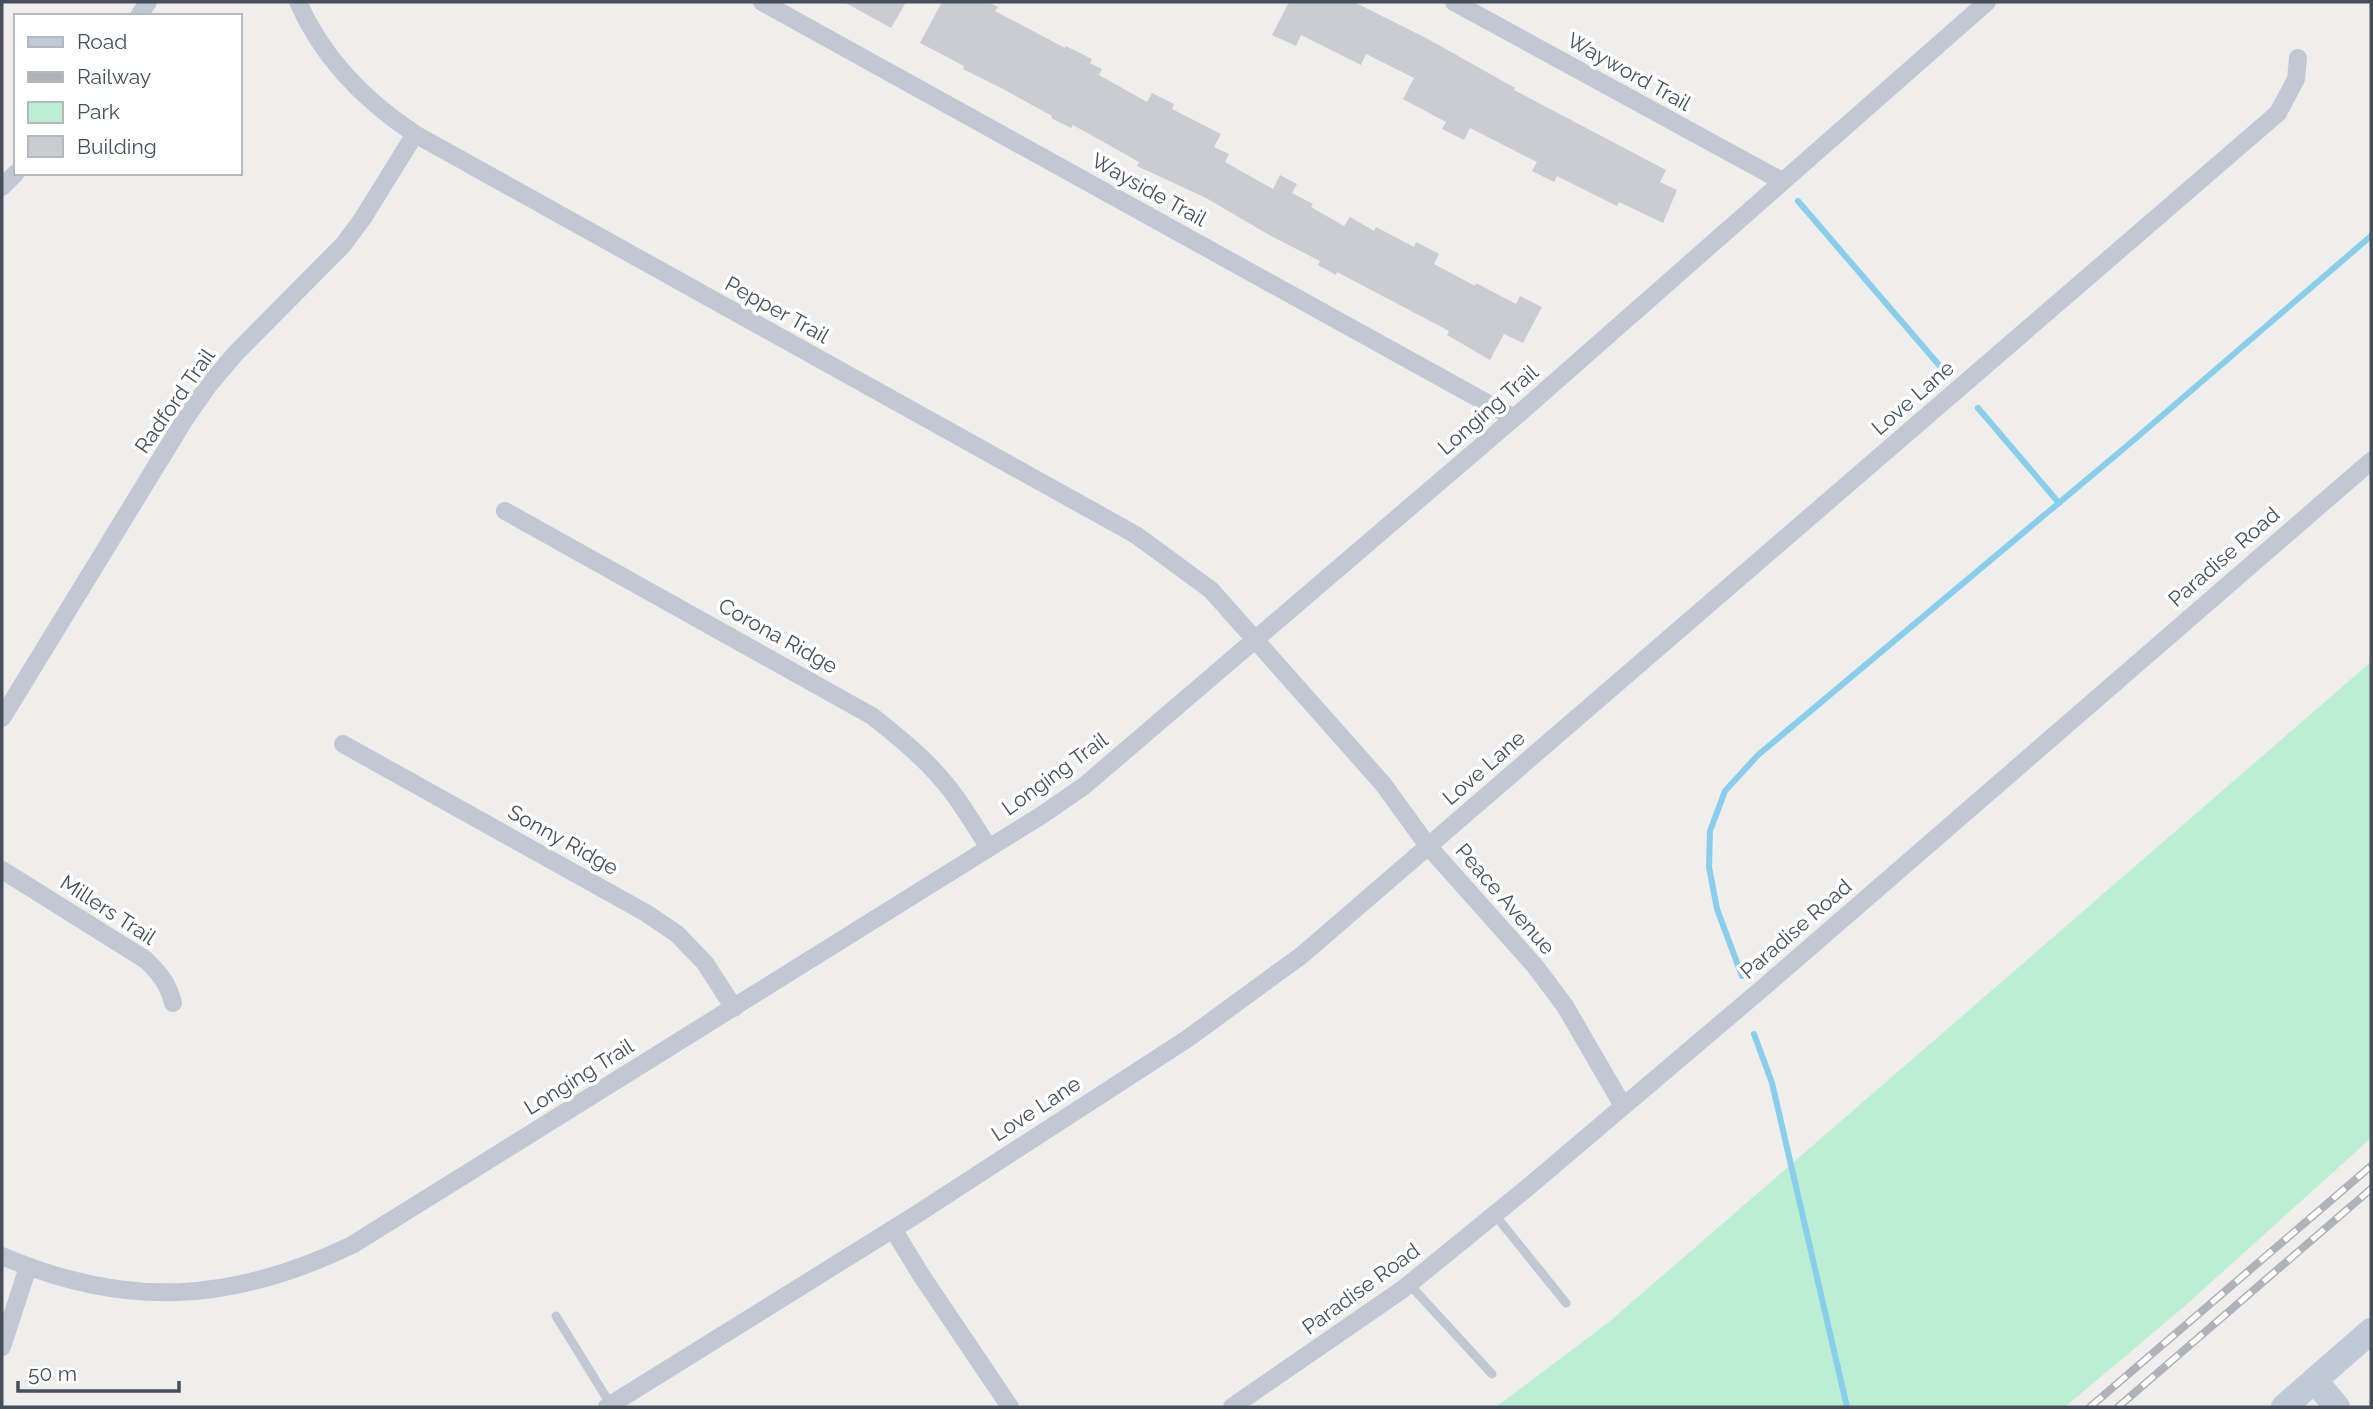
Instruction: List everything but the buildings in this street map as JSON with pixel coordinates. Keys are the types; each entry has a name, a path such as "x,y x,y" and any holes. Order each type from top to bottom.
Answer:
{"main road":[{"path":"2284,1407 2371,1331"},
{"path":"2315,1381 2337,1407"}],"street":[{"name":"Pepper Trail","path":"298,2 331,59 351,82 373,103 415,134 1136,535 1211,590 1255,639"},
{"name":"Wayside Trail","path":"762,2 1514,418"},
{"name":"Wayword Trail","path":"1454,2 1782,181"},
{"name":"Longing Trail","path":"2,1256 74,1282 155,1293 196,1292 237,1286 315,1263 352,1245 989,848 1084,786 1514,418 1987,2"},
{"name":"Love Lane","path":"609,1406 893,1229 1187,1038 1302,955 2278,113 2297,79 2298,58"},
{"name":"Radford Trail","path":"2,718 185,419 208,386 344,245 415,134"},
{"name":"Paradise Road","path":"1232,1407 1409,1284 1495,1214 1726,1020 2371,461"},
{"name":"Corona Ridge","path":"505,510 872,716 927,762 950,789 989,848"},
{"name":"Peace Avenue","path":"1255,639 1384,784 1428,846 1543,976 1565,1006 1623,1105"},
{"name":"Sonny Ridge","path":"343,744 646,913 677,934 705,963 734,1008"},
{"name":"Millers Trail","path":"2,870 146,960 163,975 173,1003"},
{"path":"893,1229 1010,1407"},
{"path":"2,1347 28,1267"}],"lane":[{"path":"1495,1214 1566,1303"},
{"path":"1409,1284 1492,1374"},
{"path":"556,1316 609,1406"}],"green space":[{"path":"2371,662 2371,1138 2186,1305 2065,1407 1496,1407 1609,1322"}],"waterway":[{"path":"1798,201 1945,372"},
{"path":"1742,976 1717,909 1709,867 1710,831 1725,791 1758,755 2128,445 2371,236"},
{"path":"1978,408 2059,503"},
{"path":"1754,1034 1772,1083 1847,1407"}],"railway":[{"path":"2090,1407 2371,1166"},
{"path":"2118,1407 2371,1189"}]}
